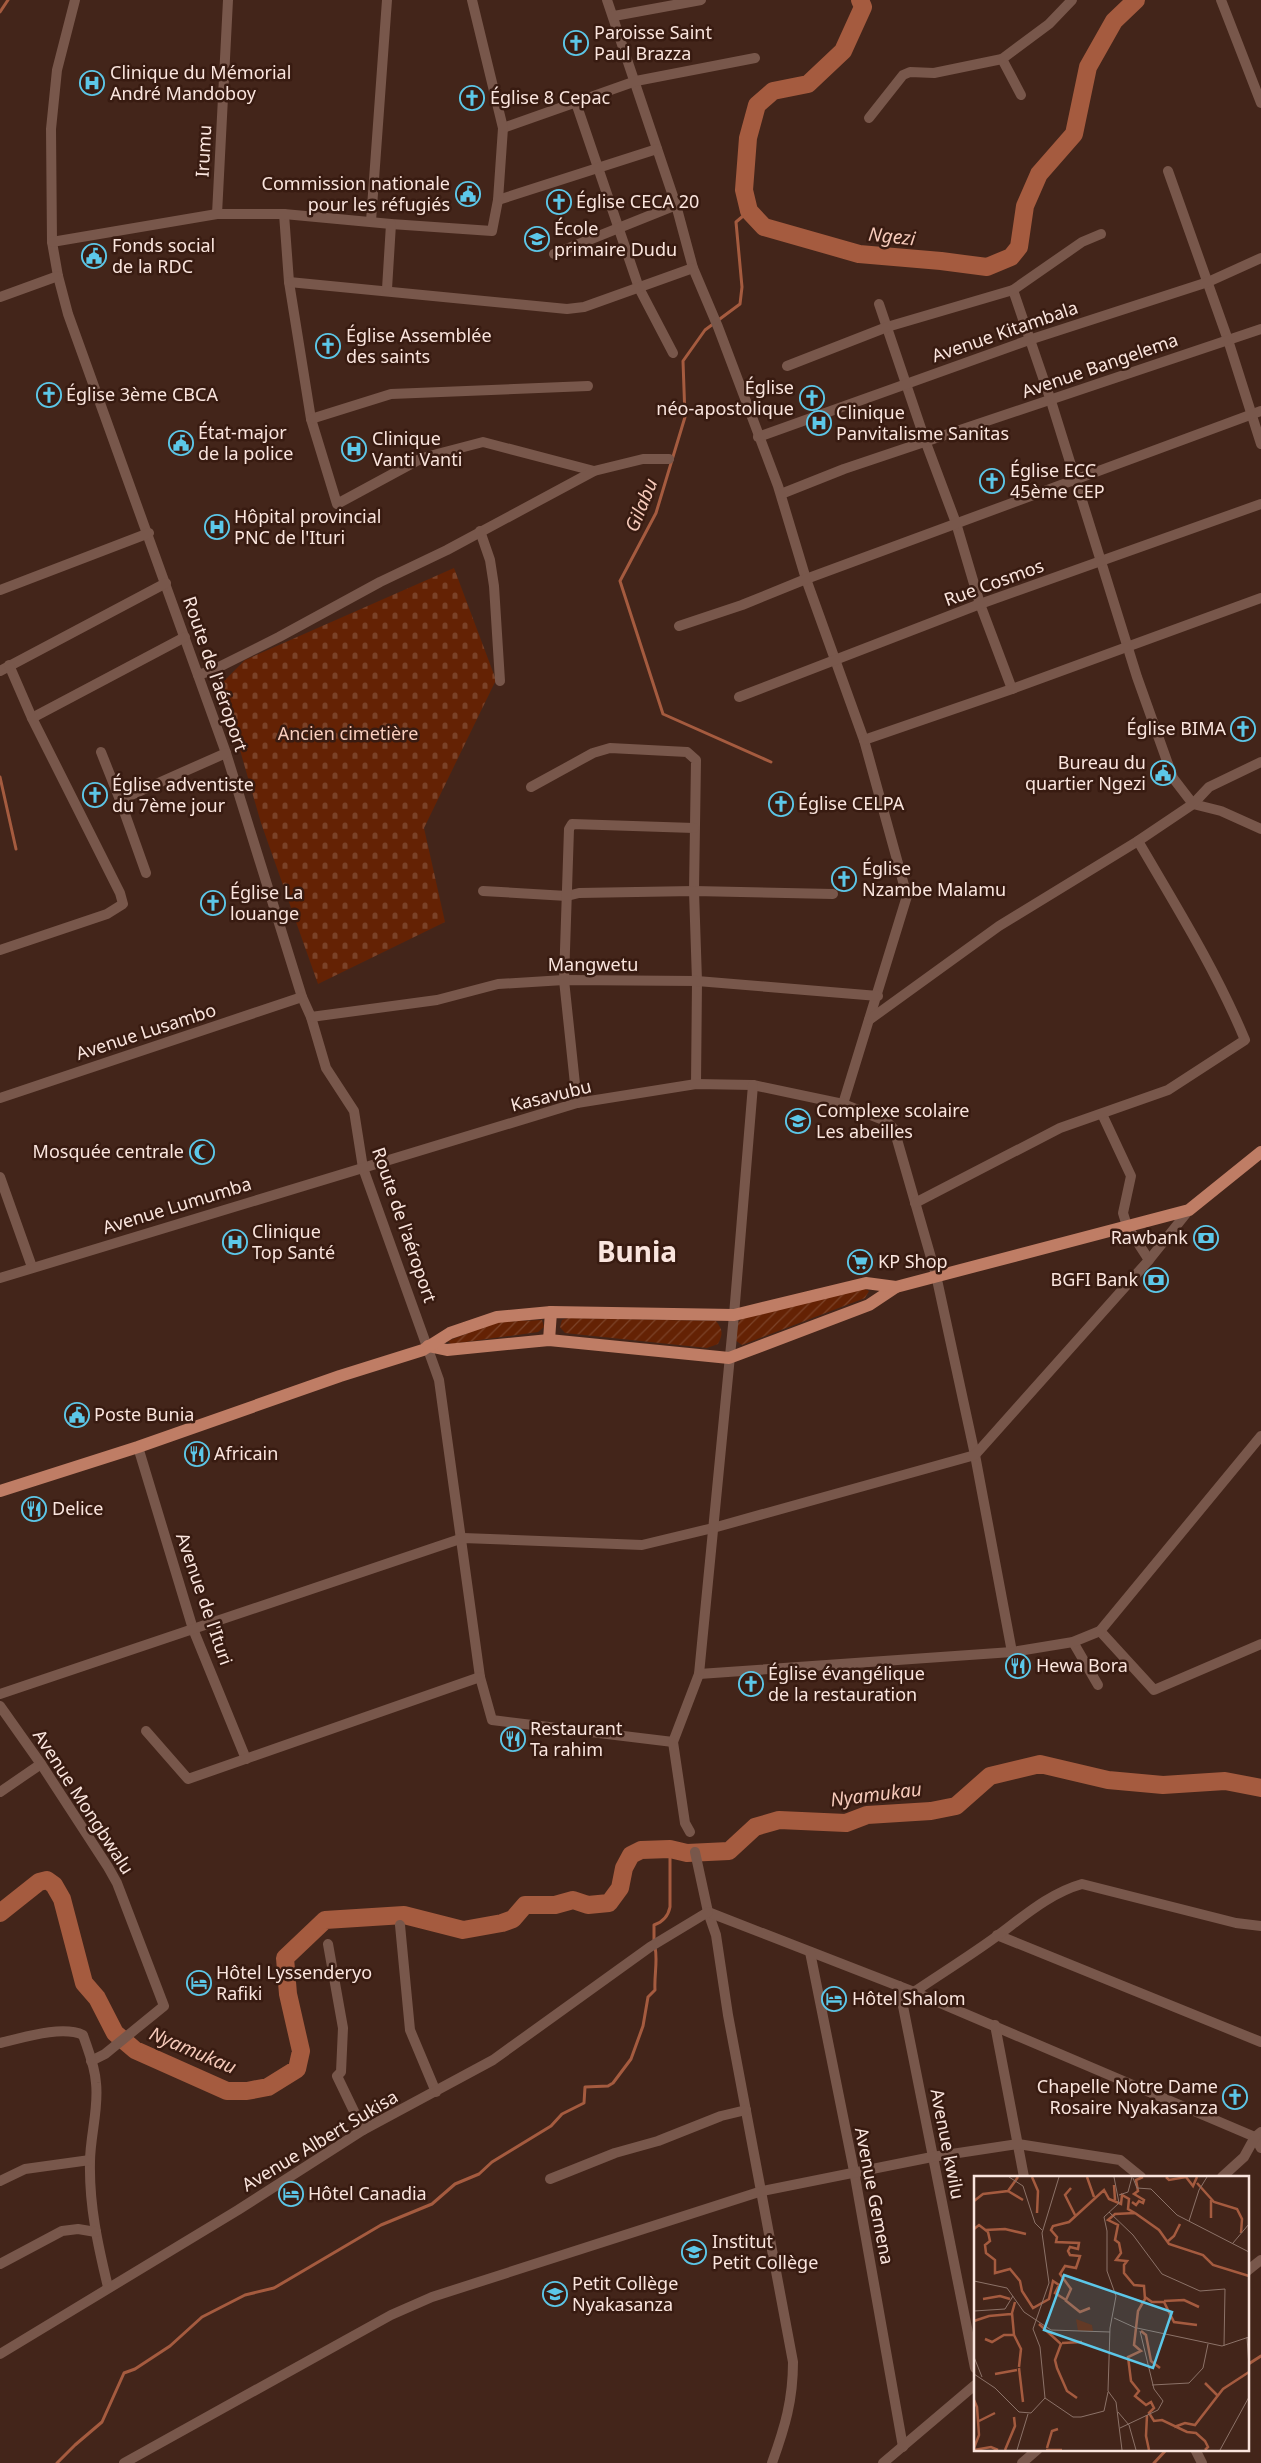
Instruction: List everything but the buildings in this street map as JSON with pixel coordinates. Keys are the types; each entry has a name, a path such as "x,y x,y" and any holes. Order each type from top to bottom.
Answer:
{"main road":[{"path":"428,1346 447,1350 549,1340 729,1358 869,1305 896,1287 1188,1210 1261,1152"},
{"path":"0,1491 138,1447 340,1376 423,1350 450,1333 497,1317 551,1312 734,1315 866,1283 896,1287"},
{"path":"549,1340 551,1312"}],"street":[{"name":"Route de l'aéroport","path":"75,0 57,70 51,129 52,242 58,276 68,314 149,533 226,753 302,998 311,1017 326,1068 354,1111 363,1168 439,1380 480,1677 492,1720 673,1742"},
{"name":"Irumu","path":"217,214 228,0"},
{"path":"371,221 387,0"},
{"path":"52,242 217,214 284,214 492,231 498,200 503,128 472,0"},
{"path":"607,0 636,80 694,268 781,494 806,578 864,740 907,896 878,996 868,1021 843,1104"},
{"path":"614,16 701,0"},
{"path":"869,118 903,75 910,72 934,74 1002,58 1049,24 1072,0"},
{"path":"1221,0 1261,103"},
{"path":"503,128 636,80 755,58"},
{"path":"1002,58 1021,95"},
{"path":"576,103 639,288 673,353"},
{"path":"498,200 658,149"},
{"path":"1168,171 1228,340 1256,412 1261,444"},
{"path":"554,254 676,205"},
{"path":"284,214 289,282 311,419 337,504 422,458 483,442 594,471"},
{"path":"387,289 391,224"},
{"path":"787,366 887,327 1013,290 1082,242 1101,234"},
{"name":"Avenue Kitambala","path":"758,437 1029,340 1208,282 1261,258"},
{"path":"289,282 387,289 567,309 584,308 694,268"},
{"path":"0,297 58,276"},
{"path":"1013,290 1051,400 1128,647 1173,778 1193,804 1221,811 1261,829"},
{"path":"879,304 926,443 956,523 980,604 1012,689"},
{"name":"Avenue Bangelema","path":"781,494 844,469 1261,329"},
{"path":"311,419 391,394 588,386"},
{"path":"679,626 742,605 806,578 1076,481 1256,412"},
{"path":"198,675 213,670 278,637 594,471 643,459 669,459"},
{"name":"Rue Cosmos","path":"739,697 980,604 1261,504"},
{"path":"480,532 490,560 494,586 500,682"},
{"path":"0,590 149,533"},
{"path":"0,950 107,914 123,904 120,893 32,718 4,668 166,584"},
{"path":"864,740 1012,689 1261,598"},
{"path":"32,718 186,637"},
{"path":"531,787 593,753 610,748 687,752 696,760 694,828 694,891 698,981 696,1084"},
{"path":"101,752 146,873"},
{"path":"120,800 226,753"},
{"path":"868,1021 999,926 1138,841 1193,804 1209,787 1261,762"},
{"path":"577,1103 564,980 569,829 572,824 694,828"},
{"path":"915,1203 1060,1128 1168,1090 1245,1040 1228,998 1138,841"},
{"path":"483,891 567,896 579,893 694,891 834,894"},
{"name":"Mangwetu","path":"311,1017 437,1000 498,984 564,980 698,981 878,996"},
{"name":"Avenue Lusambo","path":"0,1098 302,998"},
{"name":"Kasavubu","path":"363,1168 577,1103 696,1084 753,1084 843,1104 886,1121 894,1129 936,1275 975,1455 1012,1652"},
{"path":"690,1832 685,1822 673,1742 699,1674 734,1315 753,1084"},
{"path":"1102,1114 1131,1176 1123,1213 1127,1226 1148,1260"},
{"name":"Avenue Lumumba","path":"0,1278 363,1168"},
{"path":"0,1177 32,1267"},
{"path":"0,1694 462,1538 642,1545 713,1528 975,1455 1148,1260 1188,1210"},
{"path":"699,1674 1012,1652 1073,1642 1100,1631 1261,1436"},
{"name":"Avenue de l'Ituri","path":"138,1447 193,1629 246,1759"},
{"path":"1100,1631 1154,1690 1261,1644"},
{"path":"1073,1642 1098,1685"},
{"path":"146,1731 188,1780 480,1677"},
{"name":"Avenue Mongbwalu","path":"0,1706 41,1764 117,1884 164,2006 105,2054 91,2061"},
{"path":"0,1792 41,1764"},
{"path":"695,1852 708,1912 716,1935 728,2015 793,2362 793,2389 788,2416 772,2463"},
{"path":"914,1992 998,1936 1024,1913 1072,1887 1082,1884 1236,1923 1261,1926"},
{"path":"708,1912 914,1992 1258,2135"},
{"name":"Avenue Albert Sukisa","path":"0,2354 238,2210 364,2130 493,2060 654,1944 708,1912"},
{"path":"400,1925 410,2030 436,2092"},
{"path":"998,1936 1261,2042"},
{"path":"328,1944 343,2028 341,2072 337,2076 364,2130"},
{"name":"Avenue Gemena","path":"810,1952 854,2171 903,2447"},
{"name":"Avenue kwilu","path":"899,1986 974,2363"},
{"path":"995,2026 1024,2176"},
{"path":"0,2043 62,2031 75,2031 83,2035 96,2083 94,2135 90,2160 90,2192 96,2232 108,2287"},
{"path":"550,2178 615,2153 658,2141 721,2116 746,2110"},
{"path":"1258,2135 1261,2148"},
{"path":"1223,2176 1244,2157 1258,2135"},
{"path":"124,2463 391,2315 432,2297 762,2191 854,2171 1018,2144 1120,2160 1140,2176"},
{"path":"0,2181 26,2169 90,2160"},
{"path":"0,2264 62,2231 78,2229 96,2232"},
{"path":"1248,2270 1261,2260"},
{"path":"883,2463 974,2386"},
{"path":"1022,2463 1037,2450"},
{"path":"1196,2450 1202,2463"}],"green space":[{"name":"Ancien cimetière","path":"454,568 496,680 424,828 445,922 318,984 261,823 221,684 245,660"},
{"path":"863,1288 869,1291 865,1298 742,1345 735,1340 738,1323 742,1318"},
{"path":"568,1318 716,1321 720,1327 721,1335 718,1344 707,1348 565,1333 560,1327 562,1320"},
{"path":"542,1320 544,1327 538,1332 451,1344 448,1341 496,1322"}],"waterway":[{"path":"0,12 8,0"},
{"name":"Ngezi","path":"860,0 863,7 843,51 808,84 773,91 757,105 748,138 744,190 749,211 764,227 859,254 987,267 1011,257 1019,247 1025,206 1039,174 1074,134 1088,67 1114,21 1136,0"},
{"name":"Gilabu","path":"749,211 736,222 742,287 740,304 705,330 683,361 685,417 656,513 620,581 663,714 771,762"},
{"path":"0,777 16,849"},
{"name":"Nyamukau","path":"0,1913 39,1882 47,1880 54,1885 62,1899 84,1983 97,1998 115,2033 135,2050 227,2091 247,2091 268,2087 297,2069 301,2051 288,1994 285,1958 325,1920 404,1915 463,1930 502,1923 513,1919 525,1905 555,1905 573,1900 588,1905 609,1903 620,1888 624,1868 631,1855 641,1850 670,1849 687,1853 729,1851 755,1827 779,1820 846,1823 867,1815 931,1811 956,1806 990,1776 1040,1764 1108,1780 1163,1785 1225,1781 1261,1788"},
{"path":"654,1941 654,1925 665,1919 670,1907 670,1849"},
{"path":"57,2463 102,2422 124,2373 135,2369 170,2346 202,2317 245,2295 274,2288 381,2225 432,2204 455,2184 479,2174 492,2162 551,2126 562,2114 584,2103 585,2087 608,2086 613,2083 631,2059 643,2026 648,1997 655,1990 655,1947"},
{"path":"1248,2364 1261,2356"},
{"path":"1154,2463 1166,2450"}],"place":[{"name":"Paroisse Saint Paul Brazza","path":"576,43"},
{"name":"Clinique du Mémorial André Mandoboy","path":"92,83"},
{"name":"Église 8 Cepac","path":"472,98"},
{"name":"Commission nationale pour les réfugiés","path":"468,194"},
{"name":"Église CECA 20","path":"559,202"},
{"name":"École primaire Dudu","path":"537,239"},
{"name":"Fonds social de la RDC","path":"94,256"},
{"name":"Église Assemblée des saints","path":"328,346"},
{"name":"Église 3ème CBCA","path":"49,395"},
{"name":"Église néo-apostolique","path":"812,398"},
{"name":"Clinique Panvitalisme Sanitas","path":"819,423"},
{"name":"État-major de la police","path":"181,443"},
{"name":"Clinique Vanti Vanti","path":"354,449"},
{"name":"Église ECC 45ème CEP","path":"992,481"},
{"name":"Hôpital provincial PNC de l'Ituri","path":"217,527"},
{"name":"Église BIMA","path":"1243,729"},
{"name":"Bureau du quartier Ngezi","path":"1163,773"},
{"name":"Église adventiste du 7ème jour","path":"95,795"},
{"name":"Église CELPA","path":"781,804"},
{"name":"Église Nzambe Malamu","path":"844,879"},
{"name":"Église La louange","path":"213,903"},
{"name":"Complexe scolaire Les abeilles","path":"798,1121"},
{"name":"Mosquée centrale","path":"202,1152"},
{"name":"Rawbank","path":"1206,1238"},
{"name":"Clinique Top Santé","path":"235,1242"},
{"name":"KP Shop","path":"860,1262"},
{"name":"BGFI Bank","path":"1156,1280"},
{"name":"Poste Bunia","path":"77,1415"},
{"name":"Africain","path":"197,1454"},
{"name":"Delice","path":"34,1509"},
{"name":"Hewa Bora","path":"1018,1666"},
{"name":"Église évangélique de la restauration","path":"751,1684"},
{"name":"Restaurant Ta rahim","path":"513,1739"},
{"name":"Hôtel Lyssenderyo Rafiki","path":"199,1983"},
{"name":"Hôtel Shalom","path":"834,1999"},
{"name":"Chapelle Notre Dame Rosaire Nyakasanza","path":"1235,2097"},
{"name":"Hôtel Canadia","path":"291,2194"},
{"name":"Institut Petit Collège","path":"694,2252"},
{"name":"Petit Collège Nyakasanza","path":"555,2294"}],"district":[{"name":"Bunia","path":"637,1252"}]}
